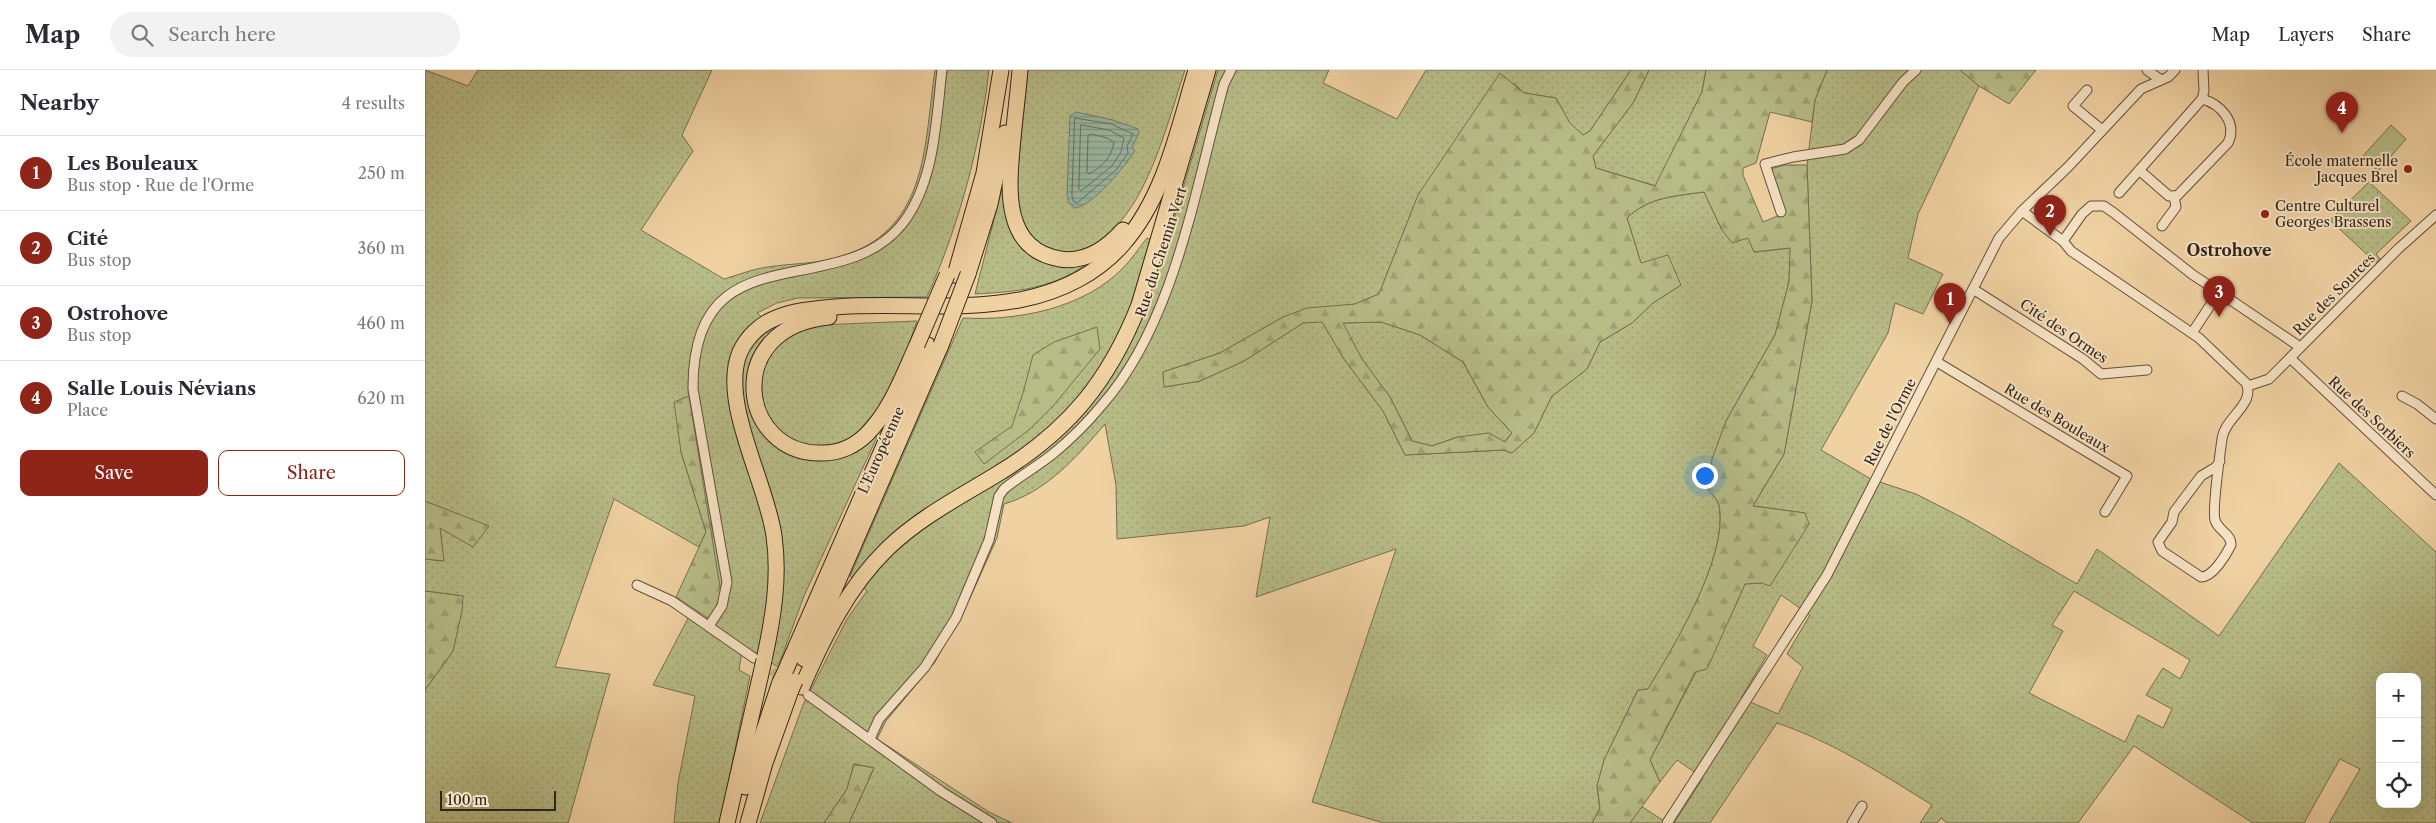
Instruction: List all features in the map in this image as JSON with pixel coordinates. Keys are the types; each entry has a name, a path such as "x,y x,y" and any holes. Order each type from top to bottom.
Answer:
{"highway":[{"path":"1001,70 993,128 967,217 957,275 929,345 880,419 867,435 848,448 829,453 801,451 775,436 759,412 753,383 760,357 780,333 799,323 835,316 982,312 1028,307 1071,293 1106,272 1135,243 1157,207 1175,165 1207,70"},
{"name":"L'Européenne","path":"749,823 768,755 794,686 996,178 1006,125 1013,70"},
{"path":"1020,70 1010,174 1013,215 1021,234 1036,250 1054,258 1068,259 1083,257 1104,248 1130,221 1155,174 1196,70"},
{"path":"727,823 760,662 775,605 776,550 770,512 736,400 735,370 746,342 766,322 792,312 845,306 1009,302 1049,293 1085,276 1115,253 1145,213 1169,157 1196,70"},
{"path":"794,686 820,647 844,603 864,574 886,550 923,519 998,474 1040,446 1073,415 1103,378 1119,352 1139,305 1207,70"},
{"name":"L'Européenne","path":"735,823 755,752 794,686"}],"street":[{"path":"709,626 722,606 727,582 693,389 693,358 702,332 716,308 738,289 749,283 773,274 849,260 872,249 902,224 917,201 926,175 942,70"},
{"name":"Rue du Chemin Vert","path":"870,739 879,719 929,662 952,625 989,540 999,496 1004,489 1053,453 1086,423 1119,385 1145,343 1173,269 1224,84 1231,70"},
{"path":"1781,212 1765,164 1851,147 1859,140 1903,82 1916,70"},
{"path":"2147,70 2161,80"},
{"name":"Rue de l'Orme","path":"1667,823 1827,574 1937,362 1994,246 2022,211 2141,89 2161,80 2175,70"},
{"path":"2119,193 2201,99 2204,91 2203,70"},
{"path":"2087,90 2073,106 2102,130"},
{"path":"2139,170 2169,196 2174,196 2210,163 2229,140 2230,126 2227,116 2218,107 2201,99"},
{"path":"2161,226 2176,207 2174,196"},
{"path":"2063,241 2087,208 2095,204 2108,208 2193,274 2300,347"},
{"path":"2022,211 2063,241 2071,251 2193,333 2242,377 2248,386 2248,398 2225,428 2220,461 2214,519 2218,527 2231,540 2231,545 2211,573 2207,577 2201,577 2162,551 2158,542 2171,522 2173,514 2201,476 2216,467 2220,461"},
{"name":"Rue des Sources","path":"2248,386 2269,379 2397,249 2436,215"},
{"name":"Cité des Ormes","path":"1973,288 2083,359 2097,373 2104,375 2147,370"},
{"path":"2193,333 2219,292"},
{"name":"Rue des Sorbiers","path":"2290,358 2436,495"},
{"name":"Rue des Bouleaux","path":"1937,362 2127,476 2105,512"},
{"path":"2402,396 2413,401 2436,419"},
{"path":"637,585 662,594 760,662"},
{"path":"794,686 952,799 992,823"},
{"path":"1851,823 1862,806"}],"green space":[{"path":"425,70 468,86 478,70 712,70 682,135 693,151 641,230 724,279 762,268 837,258 873,242 893,224 908,203 917,179 924,153 935,70 989,70 980,128 967,186 949,242 927,297 798,298 777,303 757,313 775,327 799,331 818,325 917,321 905,355 881,405 862,427 877,437 804,596 778,667 743,645 739,670 750,676 720,823 674,823 678,783 695,696 653,685 694,607 711,619 712,528 681,452 706,532 699,547 614,499 555,667 610,674 568,823 425,823 425,690 453,651 463,596 425,591 425,559 443,561 440,527 488,527 425,501"},
{"path":"1028,70 1185,70 1151,170 1124,217 1107,235 1087,248 1085,265 1059,279 1032,288 975,294 1002,188 1016,188"},
{"path":"1218,70 1329,70 1323,83 1397,119 1426,70 1631,70 1590,131 1583,135 1570,124 1556,98 1524,93 1514,83 1418,196 1379,294 1355,304 1283,317 1220,353 1163,372 1165,387 1200,381 1244,361 1303,323 1322,321 1344,359 1383,411 1405,455 1504,450 1512,453 1534,433 1552,396 1587,369 1600,342 1632,323 1653,303 1681,285 1641,263 1627,218 1635,211 1663,199 1704,192 1722,230 1749,237 1754,252 1791,248 1789,282 1775,335 1726,421 1708,490 1715,497 1719,505 1720,526 1716,549 1708,574 1685,625 1648,689 1638,690 1604,760 1597,786 1600,808 1592,823 1384,823 1312,802 1396,549 1256,597 1270,517 1244,526 1117,539 1116,485 1105,424 1060,472 1034,491 1004,504 997,538 970,598 935,662 886,721 877,739 989,812 1012,823 849,823 874,768 854,764 847,789 824,823 760,823 803,705 847,619 867,591 850,576 963,318 1005,317 1027,314 1069,303 1089,294 1107,282 1126,265 1147,238 1166,246"},
{"path":"1631,70 1649,70 1633,103 1593,156 1596,168 1655,186 1702,92 1706,70 1827,70 1815,100 1812,122 1770,112 1756,163 1743,168 1743,175 1763,222 1785,213 1770,169 1786,165 1807,165 1812,301 1784,454 1753,506 1805,513 1809,524 1770,586 1761,583 1745,584 1707,669 1695,672 1650,760 1660,782 1630,823 1592,823 1600,808 1597,786 1604,760 1638,690 1648,689 1685,625 1708,574 1716,549 1720,526 1719,505 1715,497 1708,490 1712,459 1726,421 1775,335 1789,282 1790,248 1754,252 1748,238 1732,243 1722,230 1704,192 1663,199 1635,211 1627,218 1641,263 1668,255 1681,285 1653,303 1632,323 1600,342 1587,369 1552,396 1534,433 1512,453 1504,450 1405,455 1383,411 1344,359 1322,322 1303,323 1244,361 1200,381 1164,387 1163,372 1220,353 1283,317 1307,308 1355,304 1379,294 1418,195 1500,73 1524,93 1556,98 1570,123 1583,135 1590,131","holes":["1381,322 1420,335 1463,362 1488,407 1512,433 1505,442 1489,433 1458,437 1432,446 1412,441 1390,397 1362,359 1343,323"]},
{"path":"1649,70 1706,70 1702,92 1656,186 1596,168 1593,156 1633,103"},
{"path":"1827,70 1960,70 1979,86 1918,214 1908,258 1943,274 1923,314 1895,303 1888,333 1821,450 1871,479 1916,494 1967,520 2077,584 2097,549 2219,636 2339,463 2436,552 2436,823 2329,823 2360,769 2340,759 2304,823 2253,823 2134,746 2078,823 1947,823 1941,818 1937,823 1920,823 1932,805 1876,770 1837,749 1818,739 1777,723 1710,823 1674,823 1703,778 1677,760 1660,782 1650,760 1696,672 1734,609 1745,584 1761,583 1805,513 1753,506 1784,454 1812,301 1807,165 1815,100","holes":["2074,591 2190,660 2180,679 2163,668 2146,695 2172,709 2163,728 2138,715 2125,742 2029,693 2063,631 2052,625","1781,595 1810,615 1787,654 1803,667 1778,714 1741,698 1767,655 1753,646"]},
{"path":"1960,70 2036,70 2009,104 1979,86"},
{"path":"2391,125 2406,139 2378,171 2362,157"},
{"path":"2369,182 2411,221 2376,254 2380,259 2376,263 2330,220"},
{"path":"1381,322 1420,335 1463,362 1488,407 1512,433 1504,442 1458,437 1432,446 1412,441 1390,397 1362,359 1342,323"},
{"path":"1097,327 1100,349 1054,405 1030,429 984,464 975,452 1012,426 1033,355 1054,342"},
{"path":"689,396 721,593 711,620 676,597 706,532 681,452 674,402"},
{"path":"425,501 489,526 473,547 440,528 444,561 425,559"},
{"path":"425,591 463,596 462,611 453,651 425,690"},
{"path":"854,764 874,768 849,823 824,823 847,789"},
{"path":"1641,806 1667,823 1630,823"}],"water":[{"path":"1076,112 1113,120 1138,129 1139,133 1132,147 1135,151 1116,175 1091,200 1075,208 1069,203 1067,195 1070,116"}],"tunnel":[{"path":"761,663 785,680"}],"place":[{"name":"Salle Louis Névians","path":"2342,133"},
{"name":"École maternelle Jacques Brel","path":"2408,169"},
{"name":"Centre Culturel Georges Brassens","path":"2265,214"},
{"name":"Cité","path":"2050,236"},
{"name":"Ostrohove","path":"2219,317"},
{"name":"Les Bouleaux","path":"1950,324"}],"district":[{"name":"Ostrohove","path":"2229,250"}]}
